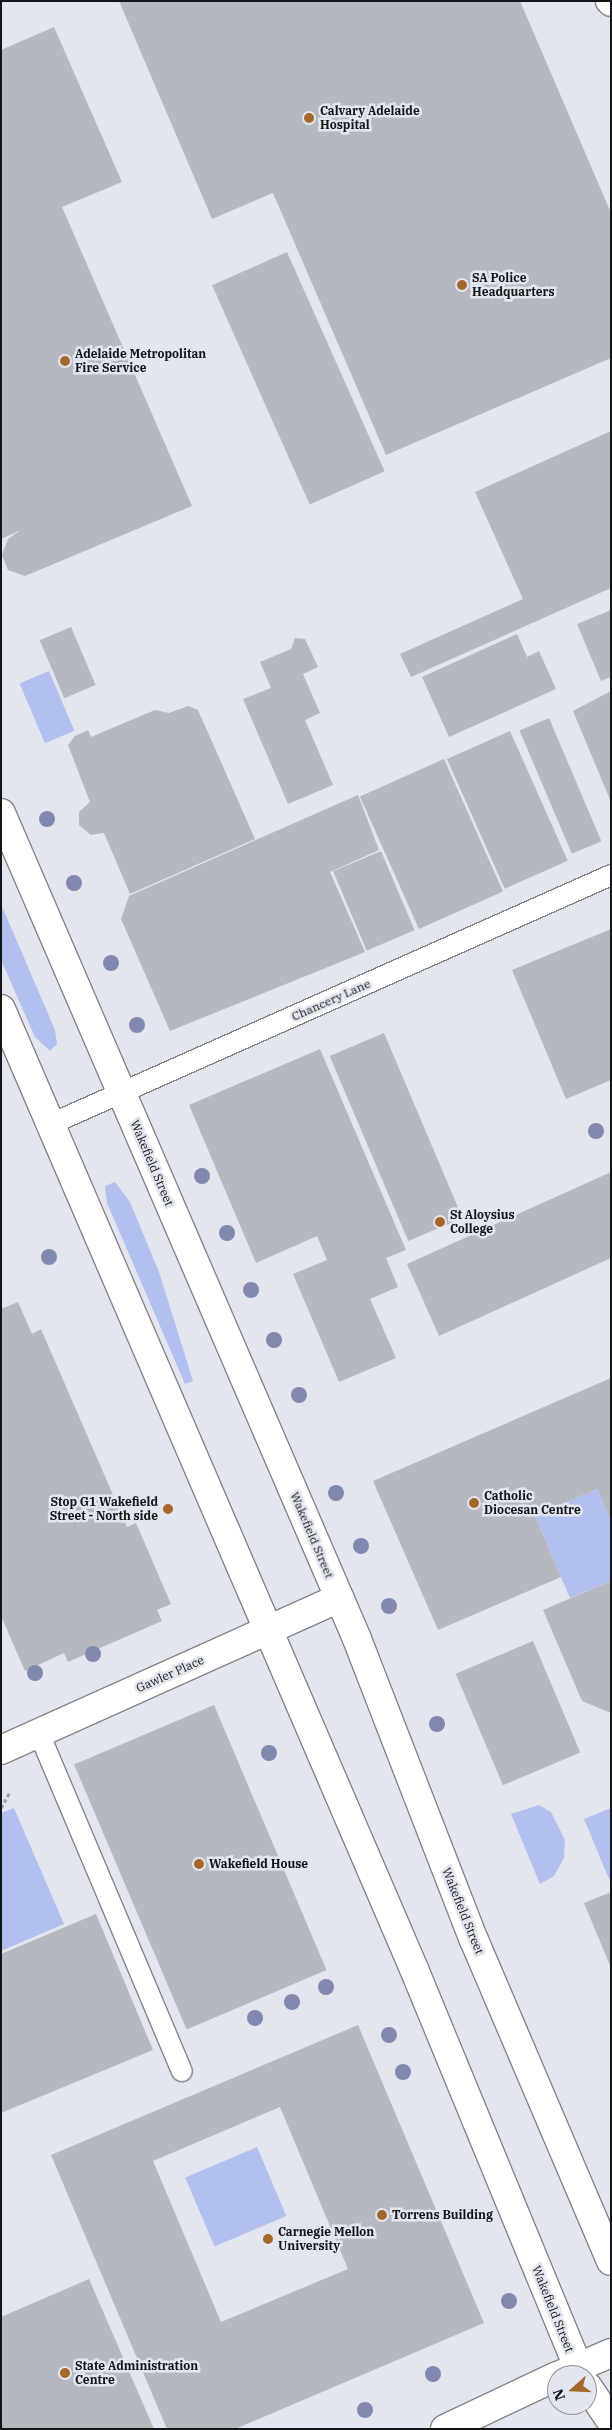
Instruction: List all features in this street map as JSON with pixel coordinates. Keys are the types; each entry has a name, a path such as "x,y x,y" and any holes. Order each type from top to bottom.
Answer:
{"main road":[{"name":"Wakefield Street","path":"1,814 340,1598 474,1940 611,2261"},
{"name":"Wakefield Street","path":"1,1008 268,1630 568,2365"},
{"name":"Gawler Place","path":"1,1750 340,1598"},
{"path":"591,2365 611,2353"},
{"path":"445,2429 547,2386"},
{"name":"Wakefield Street","path":"597,2405 611,2422"}],"lane":[{"name":"Chancery Lane","path":"51,1124 611,875"},
{"path":"40,1733 182,2071"}],"path":[{"path":"1,1808 10,1792"}],"shaded area":[{"path":"49,671 74,731 45,743 20,684"},
{"path":"1,904 55,1030 57,1044 50,1051 35,1037 1,960"},
{"path":"115,1182 130,1202 159,1272 193,1381 185,1384 107,1203 105,1186"},
{"path":"597,1489 611,1521 611,1581 570,1598 535,1516"},
{"path":"539,1805 551,1812 565,1840 564,1858 554,1876 540,1884 511,1814"},
{"path":"14,1808 64,1924 1,1951 1,1813"},
{"path":"611,1808 611,1878 609,1879 584,1819"},
{"path":"257,2147 286,2216 215,2247 185,2177"}],"building":[{"path":"119,1 520,1 611,213 611,358 386,455 273,193 212,219"},
{"name":"Adelaide Metropolitan Fire Service","path":"54,27 122,182 62,207 192,506 25,576 8,570 2,555 8,539 21,530 1,539 1,50"},
{"path":"287,252 385,471 310,505 212,285"},
{"path":"611,431 611,588 411,677 400,654 523,599 475,492"},
{"path":"611,610 611,677 601,681 577,624"},
{"path":"71,627 96,685 64,698 40,640"},
{"path":"517,634 527,657 539,651 556,689 449,737 422,677"},
{"path":"295,638 305,639 318,667 303,674 320,713 305,720 333,785 288,804 243,699 271,688 260,662 291,649"},
{"path":"611,691 611,802 573,711"},
{"path":"188,706 198,710 255,839 130,894 104,833 91,835 79,825 79,812 90,802 68,745 75,736 88,730 91,737 155,710 169,713"},
{"path":"549,718 601,841 572,854 520,731"},
{"path":"510,731 568,861 505,889 447,759"},
{"path":"444,759 503,891 419,929 360,796"},
{"path":"358,795 379,850 330,872 365,952 170,1031 121,919 129,896"},
{"path":"381,851 415,930 367,950 333,871"},
{"path":"611,929 611,1080 566,1099 512,970"},
{"path":"384,1033 463,1218 408,1241 330,1056"},
{"path":"320,1049 406,1250 386,1258 398,1287 370,1299 396,1358 339,1382 293,1274 327,1260 317,1236 256,1263 189,1105"},
{"path":"611,1172 611,1258 439,1336 407,1264"},
{"path":"18,1302 32,1334 41,1329 127,1527 136,1523 171,1604 157,1610 162,1621 68,1662 64,1653 25,1671 1,1616 1,1309"},
{"name":"Catholic Diocesan Centre","path":"611,1378 611,1521 597,1489 535,1516 561,1577 438,1630 373,1481"},
{"path":"611,1581 611,1713 582,1701 543,1610"},
{"path":"533,1641 580,1752 503,1785 456,1674"},
{"name":"Wakefield House","path":"214,1705 327,1970 187,2029 74,1764"},
{"path":"611,1892 611,1968 584,1903"},
{"path":"96,1914 153,2050 1,2113 1,1954"},
{"name":"Carnegie Mellon University","path":"358,2025 484,2323 235,2429 167,2429 51,2155","holes":["280,2107 348,2269 221,2322 153,2161"]},
{"name":"State Administration Centre","path":"89,2279 154,2429 1,2429 1,2317"}],"place":[{"name":"Calvary Adelaide Hospital","path":"309,118"},
{"name":"SA Police Headquarters","path":"462,285"},
{"name":"Adelaide Metropolitan Fire Service","path":"65,361"},
{"name":"St Aloysius College","path":"440,1222"},
{"name":"Catholic Diocesan Centre","path":"474,1503"},
{"name":"Stop G1 Wakefield Street - North side","path":"168,1509"},
{"name":"Wakefield House","path":"199,1864"},
{"name":"Torrens Building","path":"382,2215"},
{"name":"Carnegie Mellon University","path":"268,2239"},
{"name":"State Administration Centre","path":"65,2373"}]}
